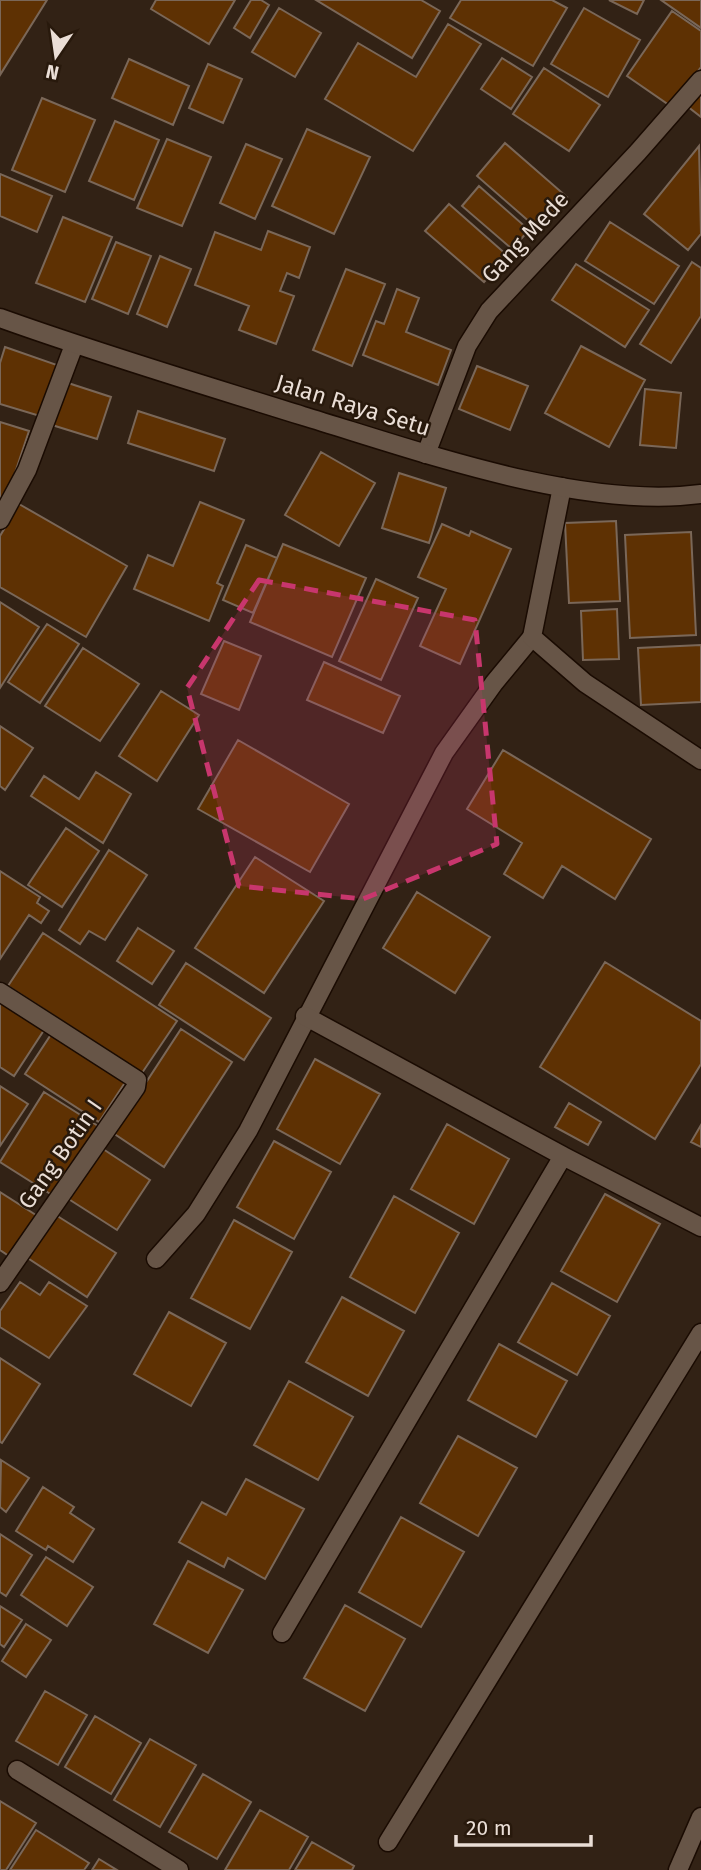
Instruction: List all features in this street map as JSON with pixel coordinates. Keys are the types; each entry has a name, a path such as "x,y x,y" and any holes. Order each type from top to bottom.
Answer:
{"street":[{"name":"Gang Mede","path":"426,454 467,345 489,311 638,152 701,80"},
{"name":"Jalan Raya Setu","path":"0,317 74,345 426,454 562,487 674,497 701,494"},
{"path":"0,520 27,470 74,345"},
{"path":"156,1259 196,1214 248,1131 305,1016 444,753 494,682 532,637 562,487"},
{"path":"532,637 585,683 701,760"},
{"name":"Gang Botin I","path":"0,992 137,1080 136,1087 0,1283"},
{"path":"305,1016 563,1156 701,1227"},
{"path":"282,1633 563,1156"},
{"path":"388,1842 701,1333"},
{"path":"17,1770 179,1870"},
{"path":"678,1870 701,1817"}],"highlighted area":[{"path":"259,580 475,620 497,844 363,899 239,886 187,688"}],"building":[{"path":"0,0 47,0 0,75"},
{"path":"156,0 235,0 209,44 151,9"},
{"path":"251,0 261,0 269,5 250,38 234,28"},
{"path":"316,0 421,0 440,11 412,58"},
{"path":"461,0 552,0 567,8 533,66 450,18"},
{"path":"609,0 644,0 637,14"},
{"path":"661,0 701,0 701,28"},
{"path":"279,8 321,33 295,77 252,52"},
{"path":"584,8 640,40 608,97 551,64"},
{"path":"672,11 701,31 701,67 672,107 627,76"},
{"path":"448,24 481,44 413,151 325,99 358,43 416,77"},
{"path":"502,58 532,77 511,109 481,89"},
{"path":"129,59 189,86 173,125 112,98"},
{"path":"208,64 242,79 223,123 189,108"},
{"path":"544,68 600,105 569,151 513,114"},
{"path":"701,89 701,117 687,106"},
{"path":"42,98 95,120 65,192 12,170"},
{"path":"115,121 159,140 134,200 89,181"},
{"path":"307,129 370,157 334,234 272,206"},
{"path":"167,139 211,157 182,226 137,208"},
{"path":"505,143 567,197 539,230 477,176"},
{"path":"246,144 282,159 255,219 220,203"},
{"path":"699,146 701,234 688,250 644,214"},
{"path":"0,174 52,196 37,232 0,216"},
{"path":"479,186 529,230 512,249 462,206"},
{"path":"449,204 508,256 484,282 425,231"},
{"path":"63,217 112,237 85,302 36,283"},
{"path":"610,222 679,266 654,304 585,261"},
{"path":"268,231 310,247 299,278 287,273 280,291 294,296 276,344 239,330 249,306 195,285 215,232 261,250"},
{"path":"116,242 151,256 128,314 92,299"},
{"path":"160,256 191,269 167,327 137,314"},
{"path":"692,262 701,268 701,316 671,363 640,344"},
{"path":"576,264 649,310 625,347 552,300"},
{"path":"346,269 385,284 352,366 313,350"},
{"path":"397,289 419,298 406,332 451,350 438,385 363,355 376,321 384,324"},
{"path":"581,346 645,380 609,447 545,413"},
{"path":"5,347 57,365 40,416 0,404 0,363"},
{"path":"477,366 528,386 510,430 459,409"},
{"path":"65,382 111,397 97,439 52,425"},
{"path":"645,389 681,393 676,448 640,445"},
{"path":"138,411 225,439 214,471 128,443"},
{"path":"0,422 29,431 4,506 0,505"},
{"path":"321,452 375,483 339,546 285,515"},
{"path":"399,473 446,488 429,543 382,528"},
{"path":"200,502 244,520 217,583 223,586 209,621 134,589 148,555 173,566"},
{"path":"19,504 127,566 86,637 0,587 0,536"},
{"path":"616,521 620,601 569,603 565,523"},
{"path":"442,524 469,536 471,531 511,549 460,664 420,646 446,589 418,577"},
{"path":"691,532 696,635 630,638 625,535"},
{"path":"283,544 366,578 332,657 250,622"},
{"path":"246,545 277,558 253,613 223,600"},
{"path":"376,579 418,598 381,680 339,661"},
{"path":"0,602 39,627 0,688"},
{"path":"617,609 619,659 583,660 581,611"},
{"path":"47,624 79,644 40,703 8,682"},
{"path":"224,641 261,656 239,710 201,694"},
{"path":"701,645 701,702 641,705 638,648"},
{"path":"83,648 139,684 100,741 45,706"},
{"path":"324,662 400,696 383,733 307,700"},
{"path":"161,691 199,715 157,781 119,756"},
{"path":"0,726 33,748 5,790 0,786"},
{"path":"238,740 349,804 310,872 198,809"},
{"path":"503,750 651,839 615,899 562,866 543,898 504,874 522,843 467,809"},
{"path":"96,772 131,794 103,843 31,796 44,776 79,799"},
{"path":"66,828 99,851 62,907 28,885"},
{"path":"109,850 147,875 105,940 89,931 80,944 59,930"},
{"path":"255,857 324,901 264,993 195,948"},
{"path":"0,871 40,897 37,903 49,911 41,923 29,915 0,959"},
{"path":"417,892 490,937 455,993 383,948"},
{"path":"138,928 174,951 152,984 117,961"},
{"path":"43,933 177,1021 142,1073 8,986"},
{"path":"605,962 701,1021 701,1064 655,1139 540,1067"},
{"path":"186,963 271,1018 244,1060 159,1005"},
{"path":"0,997 46,1027 14,1076 0,1067"},
{"path":"181,1029 232,1062 164,1167 113,1133"},
{"path":"52,1033 126,1081 99,1122 25,1074"},
{"path":"315,1059 380,1094 340,1164 277,1129"},
{"path":"0,1086 28,1104 0,1146"},
{"path":"44,1092 98,1126 52,1195 0,1162"},
{"path":"569,1103 601,1122 588,1145 555,1127"},
{"path":"447,1124 509,1159 474,1224 411,1189"},
{"path":"701,1125 701,1147 691,1142"},
{"path":"274,1141 331,1172 294,1239 237,1207"},
{"path":"100,1147 150,1180 117,1230 67,1198"},
{"path":"0,1192 39,1217 12,1258 0,1250"},
{"path":"605,1194 660,1224 617,1302 561,1271"},
{"path":"394,1196 459,1233 415,1313 350,1277"},
{"path":"51,1212 116,1253 87,1297 23,1255"},
{"path":"234,1220 292,1252 250,1329 191,1298"},
{"path":"20,1282 40,1295 49,1282 87,1306 49,1358 0,1327 0,1311"},
{"path":"552,1283 610,1316 577,1375 518,1342"},
{"path":"342,1297 404,1331 368,1396 306,1362"},
{"path":"169,1312 226,1343 191,1406 134,1374"},
{"path":"499,1344 567,1381 536,1437 468,1400"},
{"path":"0,1358 40,1384 2,1443 0,1442"},
{"path":"289,1381 353,1417 318,1480 254,1445"},
{"path":"458,1436 517,1468 478,1536 420,1503"},
{"path":"1,1460 29,1478 6,1512 0,1507"},
{"path":"246,1479 304,1509 265,1579 228,1558 224,1567 179,1542 202,1502 226,1515"},
{"path":"43,1487 74,1507 70,1513 94,1529 73,1562 48,1546 46,1550 16,1531"},
{"path":"401,1517 464,1552 421,1627 359,1592"},
{"path":"0,1534 32,1555 6,1596 0,1592"},
{"path":"46,1557 93,1587 67,1626 21,1595"},
{"path":"188,1561 243,1590 208,1653 154,1624"},
{"path":"345,1605 405,1639 365,1711 304,1678"},
{"path":"0,1606 22,1620 4,1647 0,1644"},
{"path":"26,1624 51,1640 26,1677 2,1661"},
{"path":"45,1691 87,1715 58,1765 16,1741"},
{"path":"95,1716 141,1743 111,1794 65,1767"},
{"path":"150,1739 196,1765 160,1827 114,1800"},
{"path":"203,1774 251,1802 217,1859 169,1832"},
{"path":"0,1801 36,1823 6,1870 0,1870"},
{"path":"260,1810 308,1837 289,1870 225,1870"},
{"path":"36,1830 89,1863 84,1870 10,1870"},
{"path":"312,1842 354,1866 352,1870 295,1870"},
{"path":"99,1859 117,1870 92,1870"}]}
